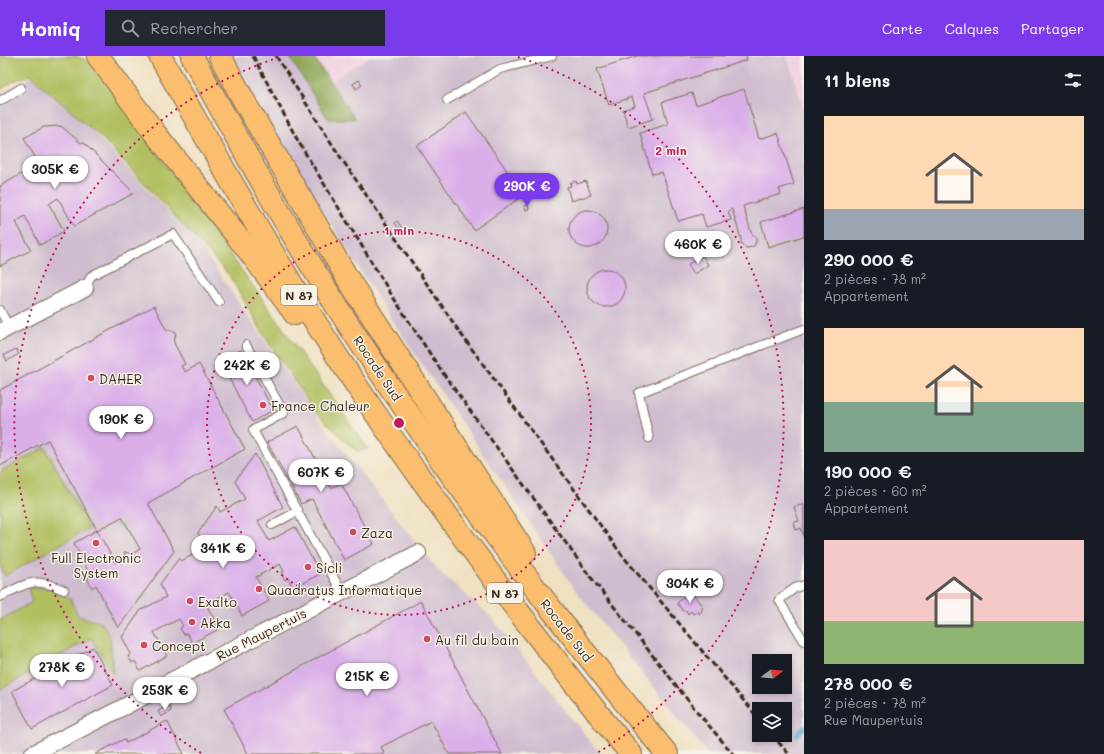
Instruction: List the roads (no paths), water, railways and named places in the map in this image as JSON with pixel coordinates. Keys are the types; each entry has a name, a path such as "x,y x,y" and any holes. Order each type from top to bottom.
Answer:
{"highway":[{"path":"98,56 154,132 252,255 419,478"},
{"name":"Rocade Sud","path":"160,56 223,170 309,313 419,478 592,707 631,754"},
{"name":"Rocade Sud","path":"192,56 276,206 356,335 417,427 487,525 559,621 667,754"},
{"path":"220,56 248,108 348,279 549,591 618,694"},
{"path":"592,707 617,754"}],"street":[{"path":"5,329 85,288"},
{"name":"Rue Maupertuis","path":"32,754 418,553"}],"lane":[{"path":"447,100 500,69 552,56"},
{"path":"0,101 20,88"},
{"path":"85,288 91,276 172,234 219,302"},
{"path":"0,310 5,329"},
{"path":"649,438 638,393 804,329"},
{"path":"246,345 284,413 253,430 342,593"},
{"path":"272,525 298,511"},
{"path":"0,597 17,588 38,581 49,583 64,590"},
{"path":"804,585 795,588 779,600 804,641"}],"waterway":[{"path":"797,735 804,727"}],"railway":[{"path":"253,56 298,141 391,294 440,369 589,575 694,708 733,754"},
{"path":"276,56 339,155 461,334 622,555 752,711"},
{"path":"778,742 789,754"}],"place":[{"name":"DAHER","path":"91,378"},
{"name":"France Chaleur","path":"263,405"},
{"name":"Zaza","path":"353,532"},
{"name":"Full Electronic System","path":"96,543"},
{"name":"Sicli","path":"308,567"},
{"name":"Quadratus Informatique","path":"259,589"},
{"name":"Exalto","path":"190,601"},
{"name":"Akka","path":"192,622"},
{"name":"Au fil du bain","path":"427,639"},
{"name":"Concept","path":"144,645"}]}
